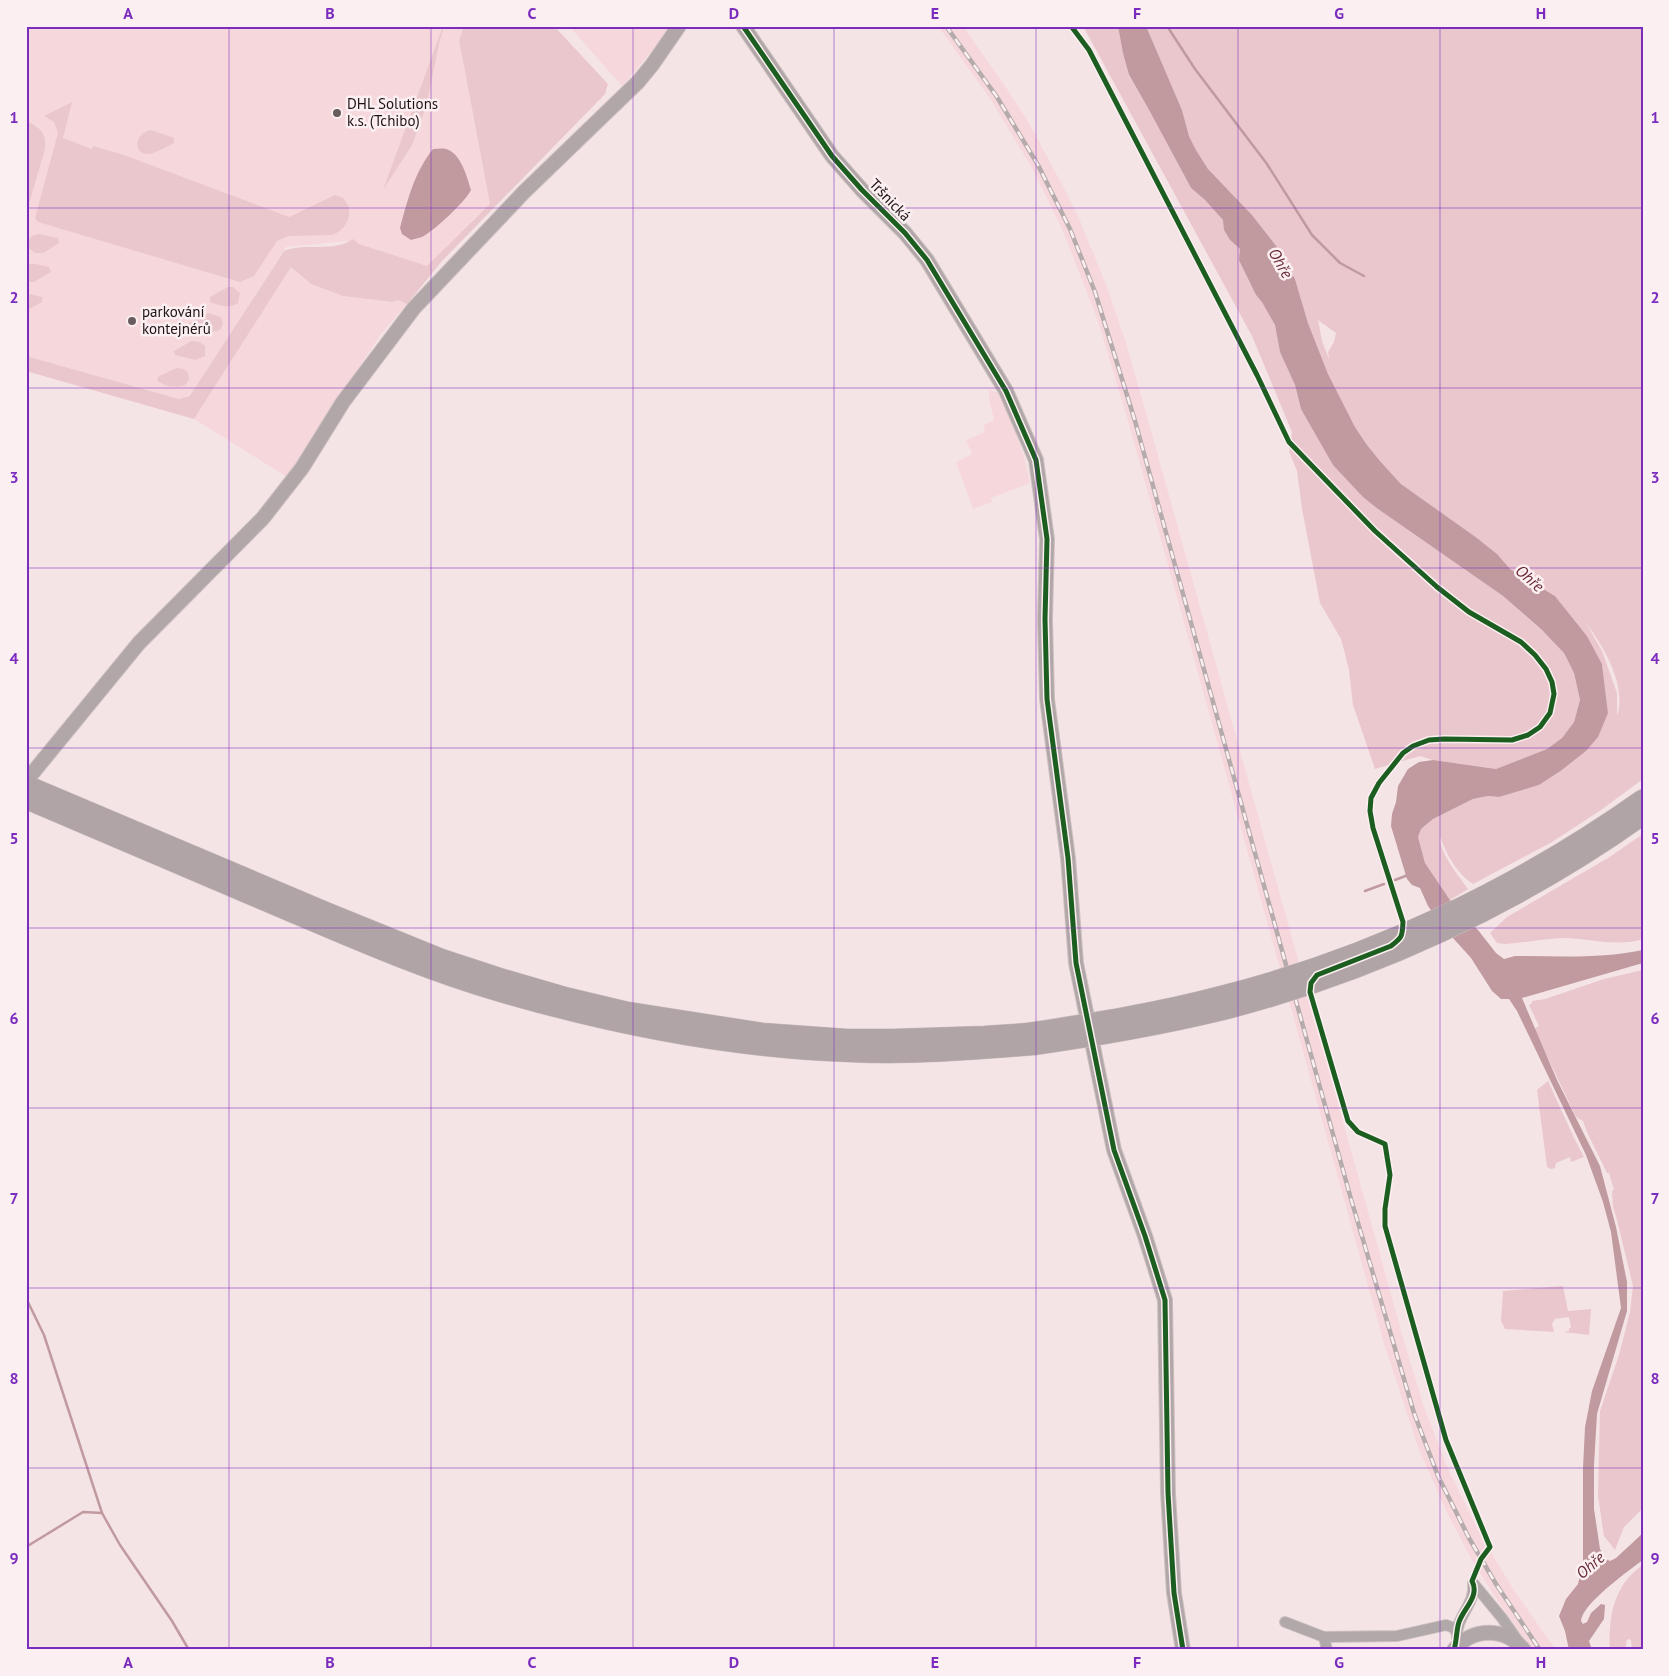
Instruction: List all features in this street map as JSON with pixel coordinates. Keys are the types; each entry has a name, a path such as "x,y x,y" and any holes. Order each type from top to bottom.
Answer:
{"highway":[{"path":"26,782 308,903 442,958 503,978 628,1011 763,1032 847,1038 984,1035 1031,1039 1214,997 1301,972 1362,949 1454,909 1512,879 1592,832 1643,798"},
{"path":"26,800 327,928 499,993 624,1025 761,1046 850,1054 944,1052 1031,1039 1129,1032 1176,1022 1267,998 1343,973 1436,935 1487,910 1560,870 1643,816"}],"street":[{"path":"26,782 139,643 263,518 302,468 343,402 414,308 524,192 644,76 679,26"},
{"name":"Tršnická","path":"742,26 832,156 862,190 905,233 927,260 1011,399 1036,460 1047,539 1045,619 1047,699 1068,858 1076,963 1114,1150 1145,1236 1165,1300 1169,1503 1174,1593 1183,1650"},
{"path":"1454,1650 1464,1612 1473,1597 1473,1582 1502,1618 1522,1648"},
{"path":"1284,1622 1324,1637 1397,1636 1452,1622 1479,1602 1485,1602 1492,1606"},
{"path":"1443,1625 1452,1627 1457,1634"},
{"path":"1454,1650 1468,1638 1486,1633 1501,1634 1514,1640 1522,1648"},
{"path":"1324,1637 1327,1650"}],"shaded area":[{"path":"26,26 464,26 459,40 490,204 427,267 346,241 286,247 193,391 184,398 179,399 26,356 26,212 42,131 38,126 26,121"},
{"path":"443,26 426,107 412,145 383,190"},
{"path":"464,26 554,26 608,84 605,94 442,261 407,304 398,300 392,302 343,296 311,284 291,267 194,419 26,371 26,356 179,399 189,396 193,391 284,251 301,247 337,246 353,239 359,244 427,266 490,204 459,40"},
{"path":"569,26 669,26 662,39 622,86"},
{"path":"938,26 963,26 1007,89 1029,123 1066,192 1107,287 1126,343 1147,416 1404,1341 1425,1410 1449,1471 1479,1532 1513,1589 1556,1650 1532,1650 1497,1600 1473,1562 1446,1511 1418,1447 1385,1347 1128,421 1098,321 1063,231 1032,168 991,100"},
{"path":"1083,26 1118,26 1129,76 1191,188 1223,220 1230,240 1240,249 1256,295 1262,301 1275,325 1280,352 1295,385 1301,409 1378,509 1503,596 1554,641 1564,653 1574,673 1580,700 1574,722 1562,738 1547,749 1496,769 1433,760 1420,756 1375,769 1353,705 1349,670 1341,639 1320,603 1302,509 1297,471 1289,451 1292,432 1252,336"},
{"path":"1146,26 1643,26 1643,779 1601,810 1552,842 1473,884 1453,864 1440,837 1446,857 1468,889 1450,900 1425,863 1418,837 1421,829 1433,819 1473,799 1488,796 1499,797 1539,785 1586,751 1608,713 1602,664 1587,636 1555,596 1510,569 1497,554 1477,538 1401,484 1367,445 1355,427 1328,374 1308,323 1295,279 1277,247 1252,215 1208,169 1189,136 1182,110","holes":["1318,320 1336,333 1334,342 1328,352 1329,359 1322,341","1586,623 1600,643 1612,667 1619,692 1617,716 1617,693 1602,651"]},
{"path":"72,102 63,138 92,149 93,146 124,155 289,217 335,195 343,198 348,206 347,222 335,234 288,236 277,241 254,276 240,282 38,222 35,218 58,133 54,122 44,116"},
{"path":"26,121 39,128 45,139 45,149 26,214"},
{"path":"151,130 174,138 174,143 153,153 142,153 137,145 138,141 140,136"},
{"path":"38,234 58,238 59,243 43,253 35,253 29,248 28,241 32,236"},
{"path":"26,264 49,267 51,272 34,282 27,282"},
{"path":"291,266 311,284 343,296 392,302 398,300 407,304 381,334 287,477 194,419"},
{"path":"228,287 233,287 240,293 238,303 232,306 224,306 210,302 210,297"},
{"path":"26,293 42,297 42,302 26,311"},
{"path":"208,313 221,317 223,324 220,330 209,333 190,328 189,323"},
{"path":"191,341 200,342 205,346 205,356 195,360 175,355 174,351"},
{"path":"177,368 184,369 188,373 189,380 185,385 170,386 157,380 159,376"},
{"path":"989,389 998,393 1015,431 1030,483 991,498 992,502 973,509 956,462 972,454 966,440 985,432 983,425 994,420 989,399"},
{"path":"1643,834 1643,939 1614,942 1558,938 1505,944 1497,943 1490,933 1507,917 1608,858"},
{"path":"1643,970 1643,1508 1624,1527 1615,1550 1604,1536 1598,1496 1600,1411 1619,1355 1630,1312 1633,1286 1613,1207 1612,1191 1614,1190 1609,1173 1607,1173 1583,1121 1576,1117 1534,1029 1539,1026 1529,1005 1532,1001 1545,999 1604,979"},
{"path":"1548,1081 1584,1157 1571,1162 1570,1157 1556,1163 1555,1168 1551,1169 1547,1167 1537,1090"},
{"path":"1563,1286 1568,1311 1591,1309 1589,1335 1563,1332 1569,1331 1569,1328 1571,1328 1569,1317 1555,1319 1552,1324 1554,1332 1505,1329 1501,1321 1503,1291"},
{"path":"1643,1565 1643,1650 1632,1650 1631,1640 1629,1639 1627,1640 1625,1650 1610,1650 1610,1625 1615,1602 1625,1582"}],"water":[{"name":"Ohře","path":"1118,26 1146,26 1182,110 1189,136 1196,150 1208,169 1252,215 1277,247 1295,279 1308,323 1328,374 1355,427 1367,445 1401,484 1477,538 1497,554 1510,569 1555,596 1587,636 1602,664 1608,713 1598,737 1586,751 1539,785 1499,797 1488,796 1473,799 1433,819 1421,829 1418,837 1425,863 1450,900 1496,953 1504,959 1515,956 1611,955 1643,950 1643,963 1522,998 1557,1080 1600,1166 1616,1227 1627,1282 1627,1311 1597,1414 1594,1509 1600,1549 1606,1559 1610,1561 1616,1558 1643,1533 1643,1560 1597,1597 1583,1614 1581,1621 1583,1624 1587,1622 1591,1613 1601,1604 1605,1605 1604,1619 1589,1641 1592,1650 1569,1650 1565,1631 1559,1616 1566,1599 1578,1584 1583,1564 1585,1427 1592,1391 1621,1308 1611,1232 1603,1202 1586,1155 1517,1011 1509,999 1501,999 1492,991 1471,958 1443,927 1428,906 1420,888 1412,885 1407,879 1391,826 1398,786 1408,769 1419,762 1433,760 1496,769 1547,749 1562,738 1574,722 1580,700 1574,673 1564,653 1542,630 1503,596 1378,509 1363,497 1333,465 1301,409 1295,385 1280,352 1275,325 1256,295 1239,260 1240,249 1230,240 1224,230 1223,220 1191,188 1129,75"},
{"path":"433,149 446,149 456,155 463,166 471,190 456,208 434,228 422,237 411,240 402,234 400,228 416,177"}],"waterway":[{"path":"1167,26 1195,69 1267,164 1312,235 1340,263 1364,276"},
{"path":"1395,880 1408,875"},
{"path":"1365,891 1384,884"},
{"path":"26,1298 44,1335 102,1513 120,1545 172,1621 189,1650"},
{"path":"26,1547 83,1512 102,1513"}],"railway":[{"path":"946,26 997,97 1038,165 1070,229 1095,292 1135,421 1351,1199 1414,1413 1438,1476 1469,1538 1496,1584 1540,1650"}],"cycle path":[{"path":"743,26 832,156 862,190 905,233 927,260 1006,391 1036,460 1047,539 1045,619 1047,699 1068,858 1076,963 1114,1150 1145,1236 1165,1300 1168,1493 1174,1593 1183,1650"},
{"path":"1071,26 1089,50 1257,375 1289,442 1375,531 1437,587 1469,612 1521,642 1546,669 1552,682 1554,694 1550,713 1540,727 1528,735 1512,740 1429,740 1413,746 1403,753 1379,783 1371,798 1370,811 1373,828 1403,922 1401,936 1391,946 1317,975 1311,983 1310,992 1348,1121 1358,1132 1385,1144 1390,1175 1385,1209 1385,1226 1446,1440 1490,1547 1481,1559 1472,1581 1474,1586 1473,1597 1459,1622 1454,1650"}],"place":[{"name":"DHL Solutions k.s. (Tchibo)","path":"337,113"},
{"name":"parkování kontejnérů","path":"132,321"}]}
